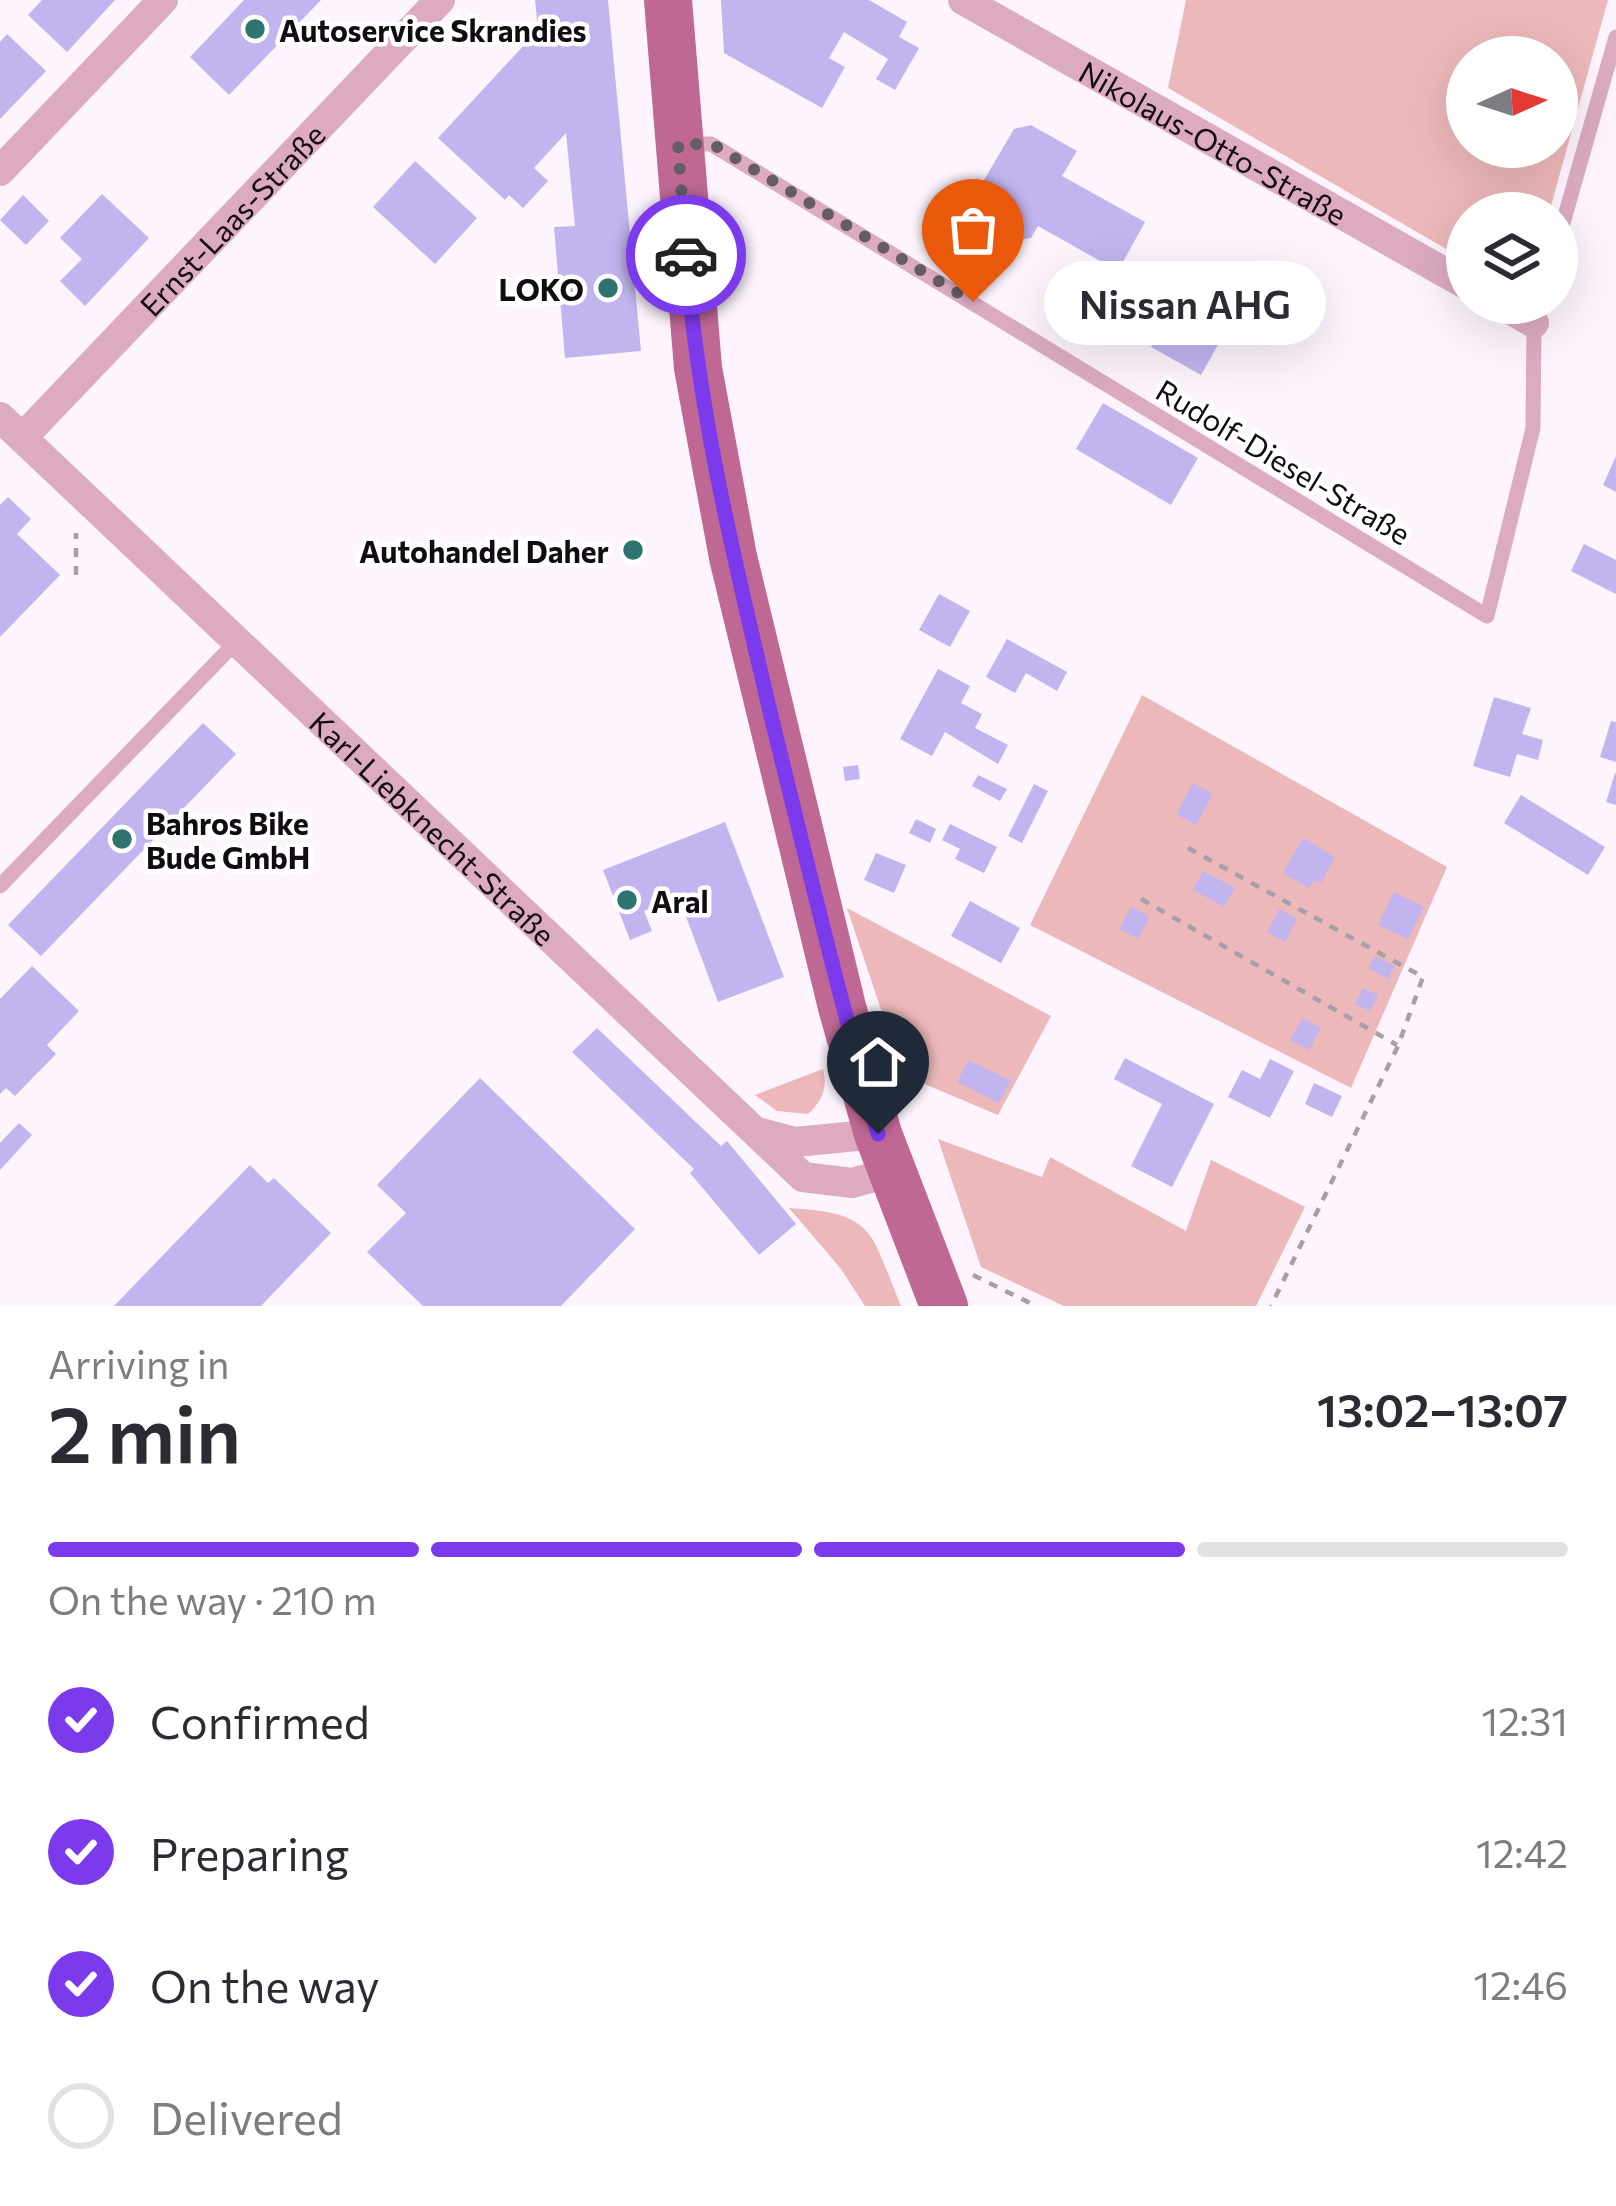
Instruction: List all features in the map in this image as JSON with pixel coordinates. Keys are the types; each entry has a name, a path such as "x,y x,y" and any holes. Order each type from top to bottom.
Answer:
{"main road":[{"path":"668,0 691,302 712,452 832,966 885,1153 939,1294"}],"street":[{"path":"0,171 163,0"},
{"name":"Ernst-Laas-Straße","path":"11,428 440,0"},
{"name":"Nikolaus-Otto-Straße","path":"963,0 1446,273"},
{"name":"Karl-Liebknecht-Straße","path":"11,428 803,1177 852,1183 885,1153"},
{"path":"755,1132 885,1153"}],"lane":[{"path":"1572,192 1616,37"},
{"name":"Rudolf-Diesel-Straße","path":"678,144 712,144 1486,616 1533,428 1537,324"},
{"path":"0,886 237,640"}],"path":[{"path":"76,522 76,575"},
{"path":"1188,848 1423,977 1399,1046 1271,1306"},
{"path":"1141,899 1399,1046"},
{"path":"939,1294 967,1272 1036,1306"}],"shaded area":[{"path":"1186,0 1608,0 1578,108 1578,36 1446,36 1446,168 1561,168 1555,192 1446,192 1446,249 1168,88"},
{"path":"1142,695 1447,867 1351,1088 1030,925"},
{"path":"847,908 1051,1016 998,1115 903,1075"},
{"path":"823,1069 823,1094 808,1114 777,1111 755,1095"},
{"path":"938,1139 1042,1177 1050,1157 1186,1231 1211,1160 1305,1207 1256,1306 1064,1306 981,1267"},
{"path":"789,1208 839,1215 866,1231 901,1306 865,1306 841,1269"}],"building":[{"path":"42,0 115,0 67,52 28,15"},
{"name":"Autoservice Skrandies","path":"244,0 321,0 229,95 190,57"},
{"path":"535,0 608,0 641,351 565,358 554,227 575,226 566,133 534,168 548,181 523,208 509,195 505,200 438,138 538,30"},
{"path":"721,0 869,0 907,22 899,37 919,48 895,90 876,79 888,59 844,32 829,58 845,67 822,108 724,53"},
{"path":"7,34 46,71 0,119 0,42"},
{"path":"1031,125 1077,151 1062,176 1145,222 1118,271 1038,226 1031,238 1013,241 977,224 971,202 1014,129"},
{"path":"415,161 477,218 435,264 373,207"},
{"path":"102,194 149,238 85,306 60,281 82,259 60,238"},
{"path":"23,195 49,221 26,245 0,220"},
{"path":"1182,291 1232,320 1201,375 1151,347"},
{"path":"1103,403 1198,458 1171,505 1076,449"},
{"path":"1616,456 1616,492 1603,485"},
{"path":"8,497 31,519 17,534 60,575 0,637 0,505"},
{"path":"1584,544 1616,560 1616,594 1571,571"},
{"path":"939,594 970,611 950,647 919,630"},
{"path":"1007,639 1067,672 1057,691 1026,673 1015,693 986,677"},
{"path":"938,669 970,686 961,703 982,714 975,728 1008,745 998,764 945,732 932,756 900,739"},
{"path":"1494,697 1531,708 1522,734 1543,740 1538,760 1517,754 1510,777 1473,766"},
{"path":"1611,721 1616,722 1616,762 1600,757"},
{"name":"Bahros Bike Bude GmbH","path":"203,723 236,754 41,956 8,925"},
{"path":"858,765 860,779 845,781 843,767"},
{"path":"1616,773 1616,805 1606,802"},
{"path":"978,775 1007,789 1000,801 972,786"},
{"path":"1193,783 1213,794 1196,825 1176,814"},
{"path":"1034,784 1048,791 1022,843 1008,836"},
{"path":"1521,795 1605,847 1588,875 1504,823"},
{"path":"916,819 936,829 930,843 909,833"},
{"path":"725,822 784,977 718,1002 679,898 644,911 652,931 630,940 603,870"},
{"path":"950,824 997,847 984,873 955,859 960,849 942,840"},
{"path":"1303,838 1335,857 1321,883 1314,880 1309,888 1283,873"},
{"path":"876,853 906,865 894,893 864,880"},
{"path":"1203,871 1235,888 1224,907 1193,890"},
{"path":"1394,892 1424,907 1408,939 1378,925"},
{"path":"970,901 1020,928 1001,963 951,936"},
{"path":"1131,907 1150,917 1138,939 1119,929"},
{"path":"1279,909 1297,919 1285,942 1267,932"},
{"path":"1375,956 1395,966 1388,979 1368,968"},
{"path":"32,966 79,1011 47,1045 56,1054 15,1096 6,1088 0,1094 0,999"},
{"path":"1363,988 1378,995 1370,1011 1355,1004"},
{"path":"1302,1018 1321,1028 1309,1050 1290,1040"},
{"path":"597,1028 721,1146 727,1141 796,1224 759,1255 690,1173 694,1169 572,1052"},
{"path":"1125,1058 1214,1104 1172,1187 1131,1166 1162,1104 1114,1079"},
{"path":"1270,1059 1294,1071 1270,1118 1228,1097 1242,1070 1260,1079"},
{"path":"968,1060 1011,1081 999,1103 957,1082"},
{"path":"480,1078 635,1229 561,1306 423,1306 367,1252 406,1213 377,1185"},
{"path":"1314,1083 1342,1096 1332,1117 1305,1104"},
{"path":"19,1123 32,1135 0,1170 0,1143"},
{"path":"250,1165 268,1183 274,1178 331,1233 261,1306 114,1306"}],"way so far":[{"path":"686,255 678,144 712,144 973,302"}],"place":[{"name":"Autoservice Skrandies","path":"255,29"},
{"name":"LOKO","path":"608,288"},
{"name":"Nissan AHG","path":"973,302"},
{"name":"Autohandel Daher","path":"633,550"},
{"name":"Bahros Bike Bude GmbH","path":"122,839"},
{"name":"Aral","path":"627,900"}],"route":[{"path":"686,255 703,410 733,557 842,1007 878,1134"}]}
